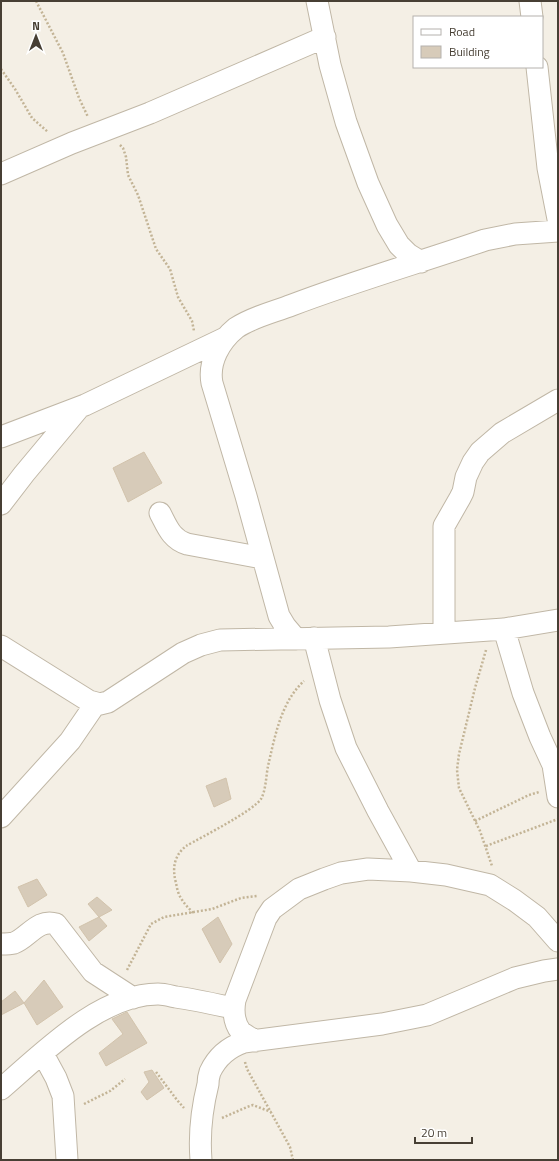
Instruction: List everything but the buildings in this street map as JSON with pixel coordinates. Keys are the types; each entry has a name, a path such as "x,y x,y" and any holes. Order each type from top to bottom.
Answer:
{"street":[{"path":"317,1 330,65 346,122 368,183 387,225 399,245 408,254 421,262"},
{"path":"530,1 532,16"},
{"path":"1,174 239,75 284,53 325,36"},
{"path":"537,68 554,175 558,219"},
{"path":"1,437 80,407 225,338 238,327 250,321 312,297 485,240 514,234 558,231"},
{"path":"225,338 219,347 210,370 210,376 279,616 285,626 305,638 321,665 330,700 346,748 411,871"},
{"path":"444,633 444,526 463,492 466,477 473,462 480,452 497,438 558,400"},
{"path":"1,504 80,407"},
{"path":"160,513 174,537 179,542 263,558"},
{"path":"1,646 89,701 104,704 183,653 201,645 220,640 235,638 389,637 498,630 558,620"},
{"path":"498,630 540,737 554,765 557,792"},
{"path":"1,817 70,741 96,703"},
{"path":"250,1042 236,1023 234,1008 235,1000 266,918 272,909 299,889 341,873 368,869 411,871 446,875 490,885 537,917 558,941"},
{"path":"1,944 14,943 41,924 52,922 56,924 93,972 125,993 158,994 234,1008"},
{"path":"201,1160 200,1143 205,1095 210,1072 228,1048 250,1042 382,1024 427,1015 514,978 558,969"},
{"path":"1,1088 43,1054 59,1038 110,1006 125,993"},
{"path":"43,1054 56,1078 63,1096 67,1160"}],"path":[{"path":"36,1 63,53 79,98 88,117 100,132 123,148 126,157 128,175 138,195 156,250 170,269 178,297 192,321 197,351"},
{"path":"1,69 32,118 64,147"},
{"path":"498,630 471,703 459,754 457,770 459,788 486,846 500,891"},
{"path":"193,913 180,898 175,878 174,865 180,851 251,808 260,800 283,710 297,687 321,665"},
{"path":"475,820 529,795 557,792"},
{"path":"486,846 558,819"},
{"path":"125,993 134,958 151,924 164,918 212,909 241,898 260,896"},
{"path":"250,1042 244,1060 247,1070 290,1147 293,1160"},
{"path":"156,1072 184,1108 193,1114 215,1120 253,1105 271,1112"},
{"path":"64,1115 110,1091 125,1079"}]}
